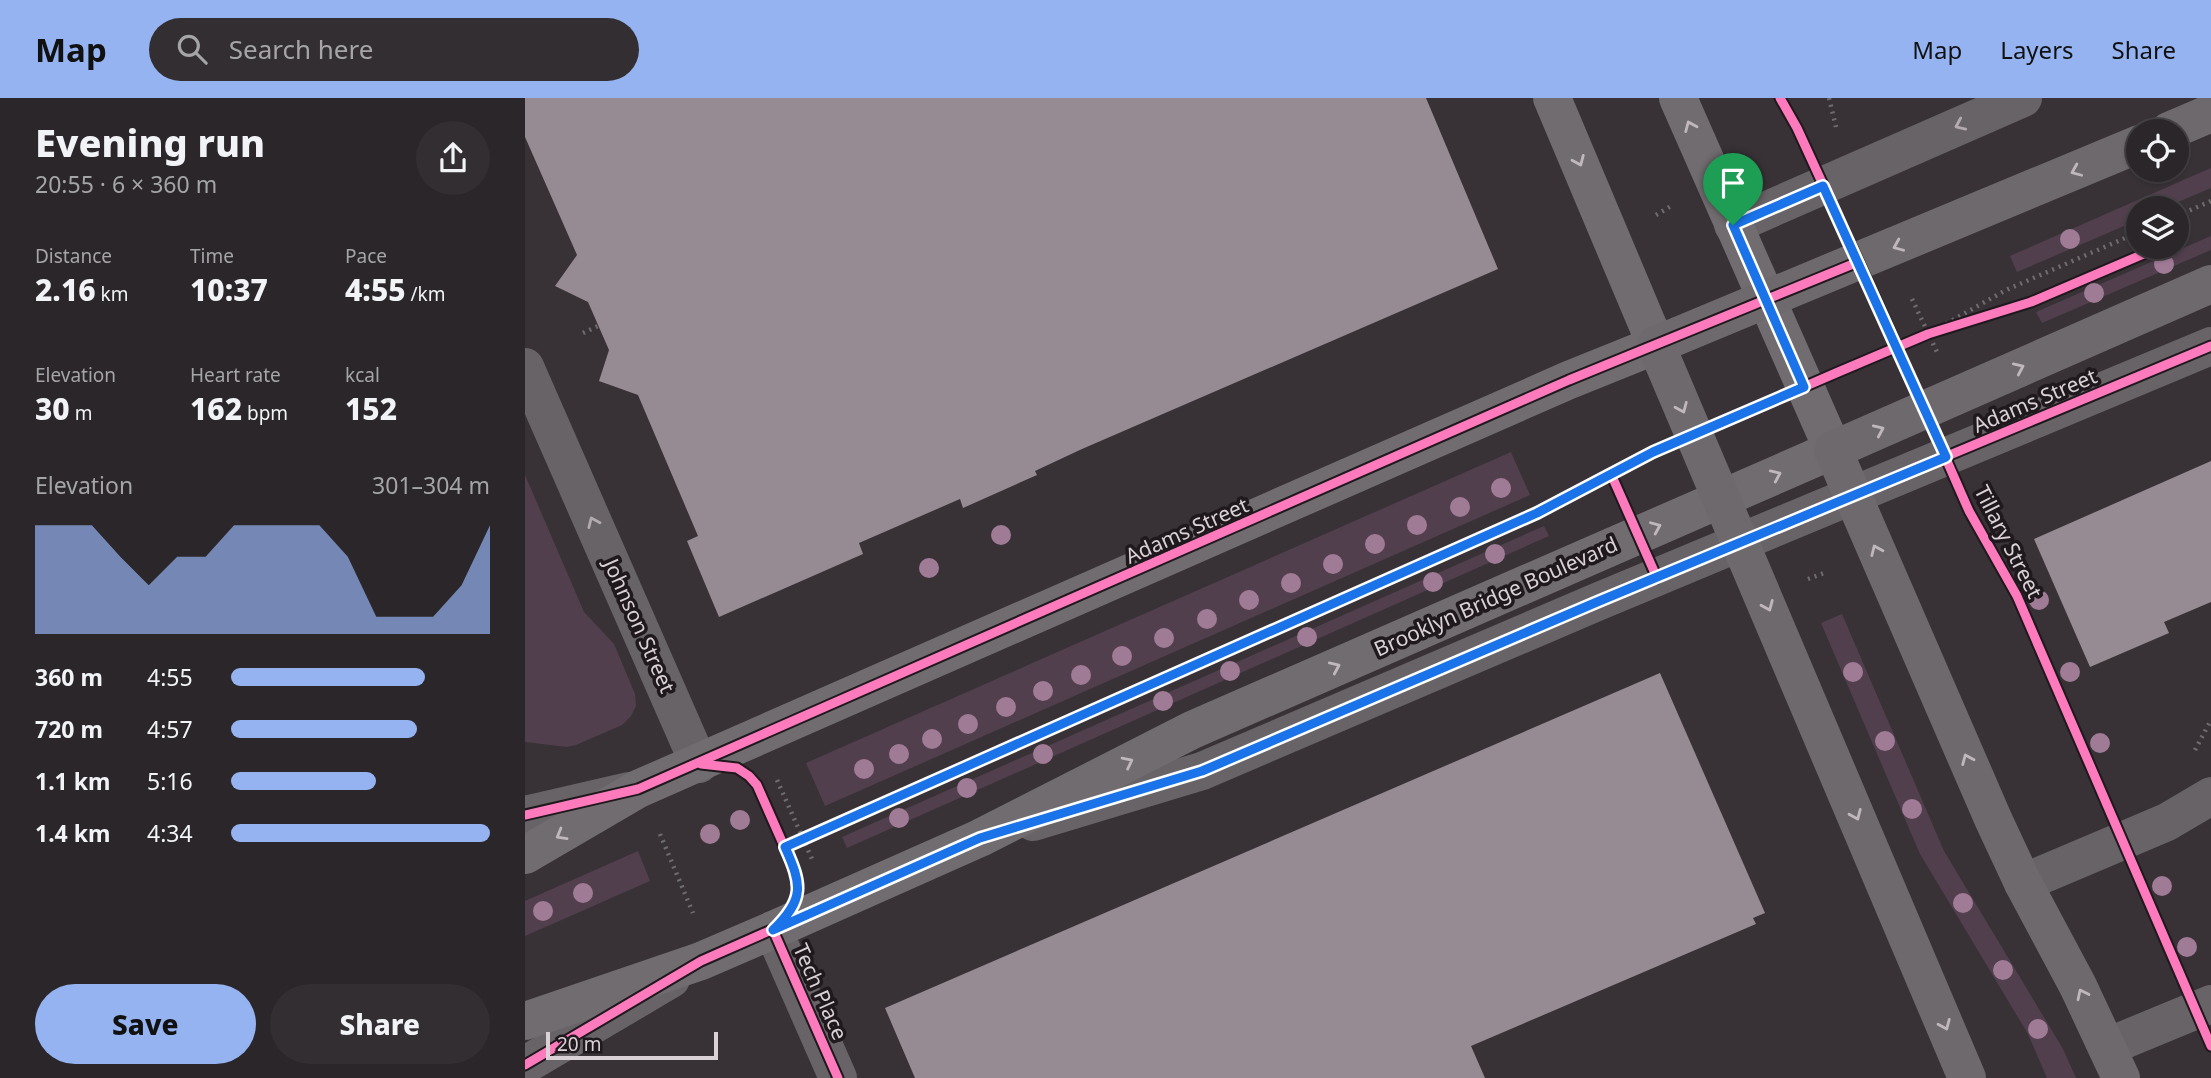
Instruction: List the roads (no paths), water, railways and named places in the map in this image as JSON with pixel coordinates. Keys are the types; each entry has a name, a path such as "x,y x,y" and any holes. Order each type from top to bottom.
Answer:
{"highway":[{"path":"2189,122 2211,113"},
{"name":"Adams Street","path":"1656,345 2126,149"},
{"name":"Brooklyn Bridge Boulevard","path":"1833,450 2211,284"},
{"path":"1656,345 1967,1078"},
{"path":"1833,450 2023,883 2078,986 2114,1063"}],"main road":[{"path":"1552,98 1656,345"},
{"path":"1678,98 1765,301 1833,450"},
{"name":"Adams Street","path":"525,855 638,789 1569,380 1656,345"},
{"name":"Brooklyn Bridge Boulevard","path":"980,838 1192,730 1833,450"},
{"name":"Adams Street","path":"525,1021 701,961 980,838"}],"street":[{"path":"1733,225 2023,98"},
{"name":"Adams Street","path":"980,838 1202,771 2211,346"},
{"name":"Johnson Street","path":"525,367 699,764"},
{"name":"Adams Street","path":"525,815 638,789"},
{"path":"2023,883 2167,822 2211,796"},
{"name":"Tech Place","path":"773,930 838,1078"},
{"name":"Adams Street","path":"525,1065 701,961"},
{"path":"2114,1063 2211,1004"}]}
